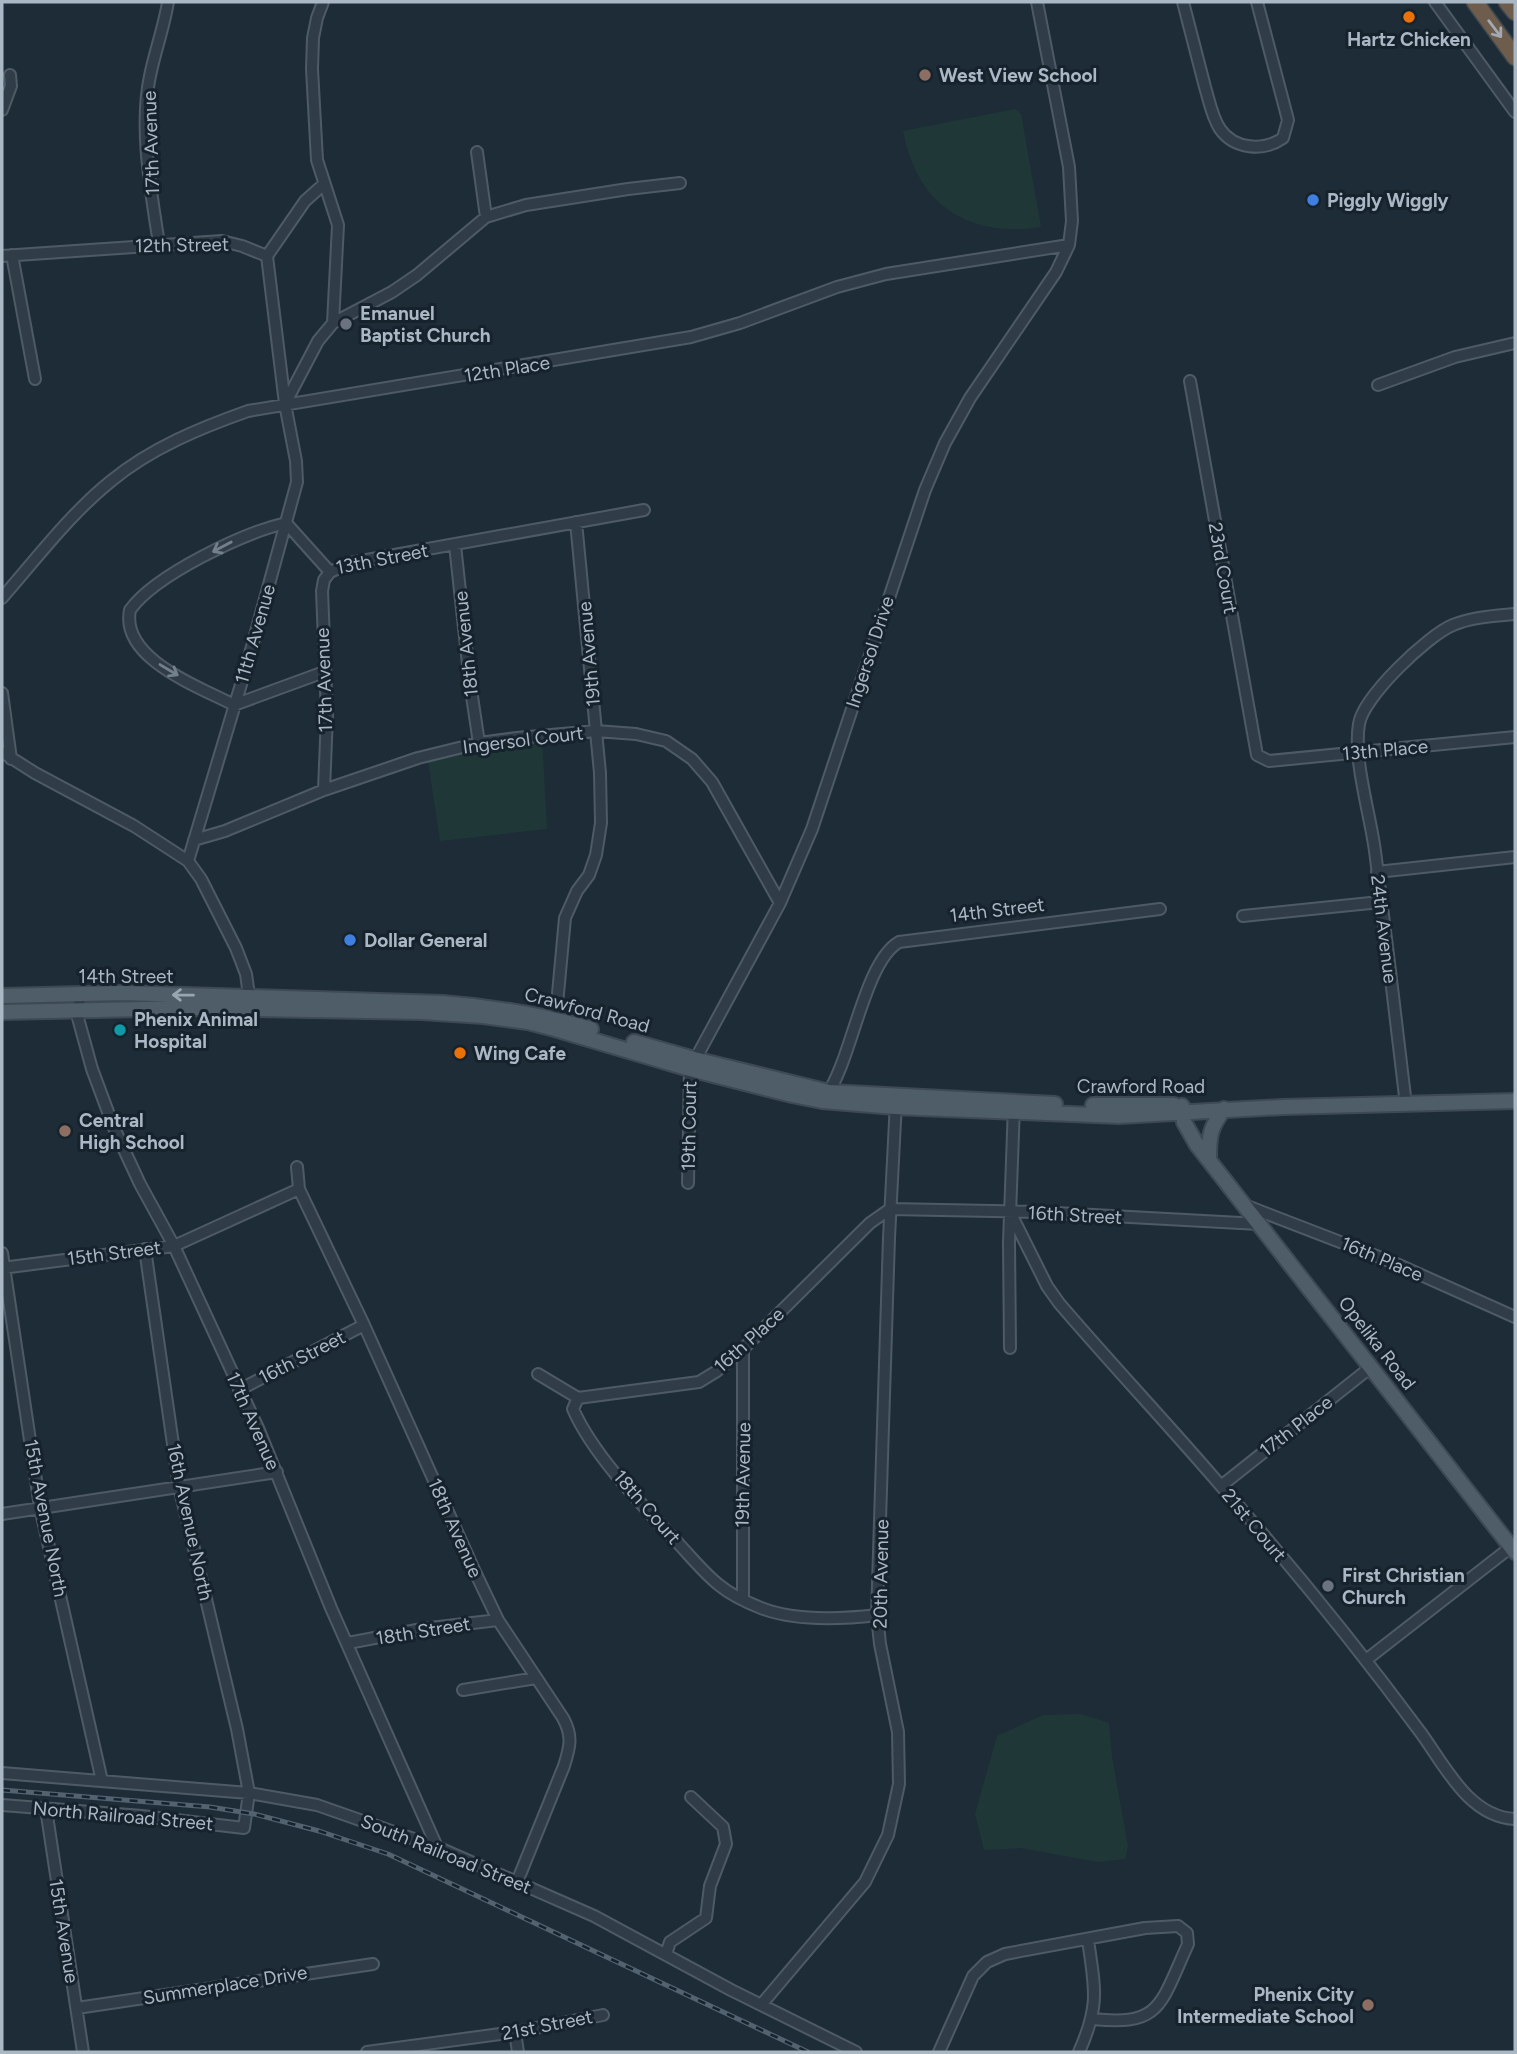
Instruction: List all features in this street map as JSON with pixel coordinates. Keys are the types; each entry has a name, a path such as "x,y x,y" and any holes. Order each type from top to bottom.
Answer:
{"highway":[{"path":"1475,2 1515,57"},
{"path":"1507,2 1515,12"}],"main road":[{"name":"14th Street","path":"2,996 123,993 250,1003"},
{"name":"Crawford Road","path":"250,1003 443,1003 495,1007 692,1064 826,1096 1156,1115 1214,1105 1224,1110"},
{"name":"14th Street","path":"2,1012 181,1008 250,1003"},
{"path":"1209,1158 1212,1125 1224,1110 1515,1101"},
{"name":"Crawford Road","path":"1014,1106 1128,1106 1184,1111"},
{"name":"Opelika Road","path":"1184,1111 1184,1122 1193,1138 1513,1550"},
{"name":"Opelika Road","path":"1184,1111 1203,1140 1209,1158"},
{"path":"1156,1115 1193,1138"}],"street":[{"name":"17th Avenue","path":"159,244 148,149 147,108 149,78 168,2"},
{"path":"323,2 313,38 312,69 317,160 338,225 333,323"},
{"path":"1037,2 1069,167 1072,220 1069,245"},
{"path":"1183,2 1212,110 1220,129 1234,143 1255,148 1275,144 1283,138 1288,120 1257,2"},
{"path":"1435,2 1515,112"},
{"path":"2,110 11,86 10,75"},
{"path":"477,152 486,217"},
{"path":"285,404 318,341 333,323 417,275 486,217 526,205 680,183"},
{"path":"285,404 267,256 305,201 324,184"},
{"name":"12th Street","path":"7,255 222,241 267,256"},
{"name":"12th Place","path":"2,598 74,516 111,480 154,452 199,428 248,411 691,337 740,323 836,287 886,274 1069,245"},
{"name":"Ingersol Drive","path":"692,1064 780,903 812,829 900,561 945,443 970,398 1056,272 1069,245"},
{"path":"7,255 35,379"},
{"path":"1378,385 1455,357 1515,343"},
{"name":"23rd Court","path":"1190,381 1256,755"},
{"name":"11th Avenue","path":"188,861 296,482 296,461 285,404"},
{"name":"13th Street","path":"286,523 330,572 350,563 643,510"},
{"name":"19th Avenue","path":"556,1024 565,918 572,900 589,875 596,855 601,824 600,773 576,522"},
{"path":"286,523 267,527 230,542 186,567 142,596 130,610 128,620 133,639 145,654 170,671 234,705 324,672"},
{"name":"18th Avenue","path":"455,545 470,683 480,743"},
{"name":"17th Avenue","path":"324,790 327,715 322,591 324,580 330,572"},
{"path":"1358,753 1359,723 1367,704 1424,644 1448,627 1467,620 1515,614"},
{"path":"2,693 6,755 134,827 188,861 201,879 236,948 246,974 250,1003"},
{"name":"Ingersol Court","path":"194,840 235,827 324,790 418,758 480,743 596,731 636,734 666,741 692,759 712,782 780,903"},
{"name":"13th Place","path":"1256,755 1269,761 1515,737"},
{"name":"24th Avenue","path":"1358,753 1377,872 1406,1105"},
{"path":"1377,872 1515,857"},
{"path":"1243,916 1380,902"},
{"name":"14th Street","path":"826,1096 867,979 889,947 899,942 1160,909"},
{"name":"17th Avenue","path":"80,995 78,1018 110,1119 140,1184 174,1245 276,1472 331,1608 437,1847"},
{"name":"19th Court","path":"688,1183 692,1064"},
{"name":"20th Avenue","path":"761,2005 864,1882 888,1835 899,1784 898,1735 877,1615 896,1101"},
{"path":"1010,1349 1010,1212 1014,1106"},
{"name":"18th Avenue","path":"297,1167 299,1189 498,1620 568,1727 571,1736 570,1746 517,1882"},
{"name":"15th Street","path":"3,1268 174,1245 299,1189"},
{"name":"16th Place","path":"1247,1206 1356,1247 1515,1317"},
{"name":"16th Street","path":"890,1209 1259,1224"},
{"name":"16th Place","path":"578,1398 699,1382 743,1349 870,1223 890,1209"},
{"name":"21st Court","path":"1010,1212 1046,1286 1059,1303 1221,1486 1366,1660 1472,1802 1500,1817 1515,1819"},
{"name":"16th Avenue North","path":"145,1249 179,1486 237,1729 249,1793 244,1828"},
{"name":"15th Avenue North","path":"2,1253 40,1507 102,1781"},
{"name":"16th Street","path":"239,1390 364,1325"},
{"name":"19th Avenue","path":"743,1349 743,1600"},
{"name":"17th Place","path":"1221,1486 1371,1367"},
{"path":"538,1374 578,1398"},
{"name":"18th Court","path":"578,1398 573,1409 578,1420 635,1496 718,1585 743,1600"},
{"path":"2,1514 276,1472"},
{"path":"1366,1660 1513,1550"},
{"path":"743,1600 783,1614 835,1618 877,1615"},
{"name":"18th Street","path":"348,1643 498,1620"},
{"path":"463,1690 536,1678"},
{"name":"South Railroad Street","path":"2,1773 249,1793 288,1799 347,1814 437,1847 594,1916 856,2052"},
{"path":"667,1954 670,1942 706,1918 710,1886 726,1844 723,1827 691,1797"},
{"name":"North Railroad Street","path":"2,1805 142,1816 244,1828"},
{"name":"15th Avenue","path":"46,1809 83,2052"},
{"path":"939,2052 973,1976 987,1962 1005,1954 1167,1925 1178,1926 1187,1933 1188,1944 1156,2009 1137,2019 1093,2019"},
{"path":"1079,2052 1093,2019 1095,1993 1088,1940"},
{"name":"Summerplace Drive","path":"77,2008 373,1964"},
{"name":"21st Street","path":"367,2052 515,2032 603,2015"},
{"path":"515,2032 518,2052"}],"green space":[{"path":"1015,109 1021,114 1041,227 990,227 969,221 950,211 933,197 920,179 910,157 903,131"},
{"path":"542,738 547,829 440,841 428,761 482,747"},
{"path":"1081,1714 1109,1723 1112,1757 1128,1846 1125,1859 1098,1862 1021,1848 984,1850 975,1814 997,1736 1043,1715"}],"railway":[{"path":"2,1790 210,1807 254,1814 319,1831 388,1854 808,2052"}],"place":[{"name":"Hartz Chicken","path":"1409,17"},
{"name":"West View School","path":"925,75"},
{"name":"Piggly Wiggly","path":"1313,200"},
{"name":"Emanuel Baptist Church","path":"346,324"},
{"name":"Dollar General","path":"350,940"},
{"name":"Phenix Animal Hospital","path":"120,1030"},
{"name":"Wing Cafe","path":"460,1053"},
{"name":"Central High School","path":"65,1131"},
{"name":"First Christian Church","path":"1328,1586"},
{"name":"Phenix City Intermediate School","path":"1368,2005"}]}
